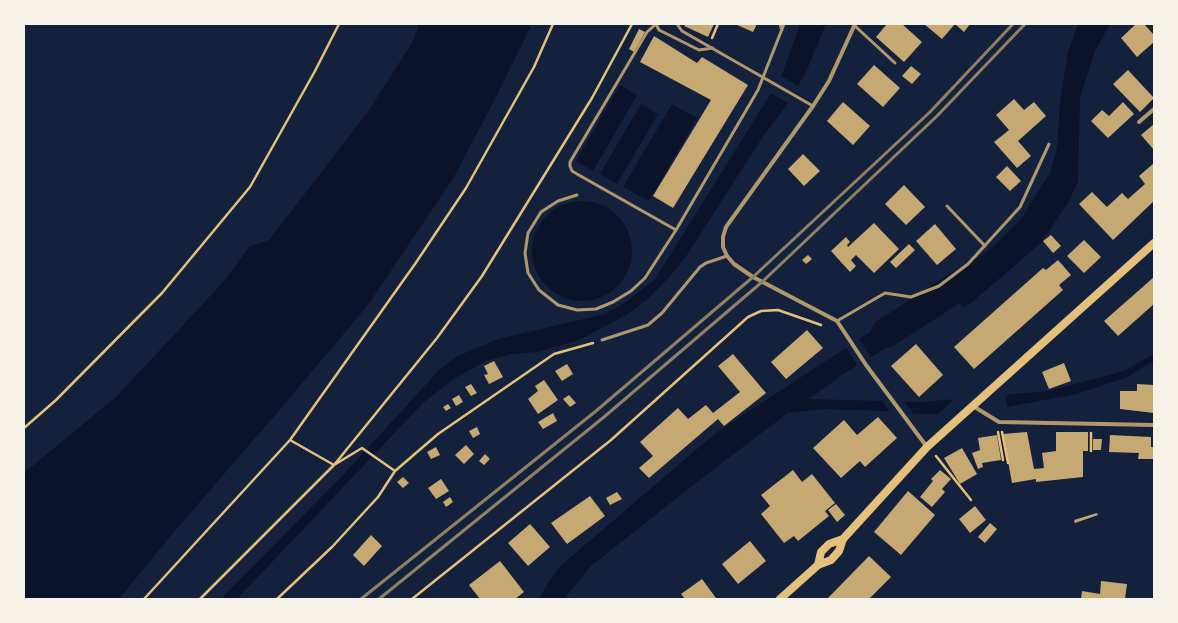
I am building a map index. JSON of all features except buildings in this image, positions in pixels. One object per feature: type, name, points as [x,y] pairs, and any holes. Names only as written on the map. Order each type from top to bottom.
[{"type":"main road","points":[[780,599],[818,565],[832,559],[839,551],[843,539],[927,447],[1154,243]]},
{"type":"main road","points":[[818,565],[822,552],[826,547],[830,543],[843,539]]},
{"type":"street","points":[[855,25],[828,81],[813,106],[726,227],[723,237],[727,256],[734,264],[753,277],[837,321],[866,365],[927,447]]},
{"type":"street","points":[[1139,122],[1154,109]]},
{"type":"street","points":[[973,406],[992,419],[1005,422],[1154,425]]},
{"type":"lane","points":[[676,230],[572,171],[570,162],[647,32],[656,24],[659,30],[699,50],[713,48]]},
{"type":"lane","points":[[677,24],[682,31],[813,106]]},
{"type":"lane","points":[[780,24],[782,30]]},
{"type":"lane","points":[[577,195],[558,201],[542,212],[528,233],[525,253],[528,273],[538,290],[558,305],[577,310],[596,309],[613,302],[631,291],[645,278],[676,230],[758,90],[784,24]]},
{"type":"lane","points":[[855,25],[895,63]]},
{"type":"lane","points":[[837,321],[886,293],[911,297],[939,286],[968,264],[1020,207],[1049,144]]},
{"type":"lane","points":[[947,206],[985,246]]},
{"type":"lane","points":[[602,340],[648,325],[662,313],[700,267],[706,263],[727,256]]},
{"type":"path","points":[[24,428],[56,400],[162,293],[250,186],[315,71],[339,24]]},
{"type":"path","points":[[144,599],[290,440],[466,188],[534,67],[553,24]]},
{"type":"path","points":[[200,599],[334,465],[437,338],[482,276],[592,98],[632,24]]},
{"type":"path","points":[[708,46],[718,24]]},
{"type":"path","points":[[412,599],[611,440],[748,317],[761,311],[778,310],[824,327],[837,321]]},
{"type":"path","points":[[277,599],[332,547],[378,497],[396,471],[438,434],[554,354],[602,340]]},
{"type":"path","points":[[1091,430],[1091,451]]},
{"type":"path","points":[[998,432],[1003,460]]},
{"type":"path","points":[[1002,432],[1008,464]]},
{"type":"path","points":[[290,440],[334,465]]},
{"type":"path","points":[[334,465],[362,448],[396,471]]},
{"type":"path","points":[[936,456],[971,500]]},
{"type":"water","points":[[419,24],[532,24],[454,177],[368,305],[173,533],[119,599],[24,599],[24,473],[117,396],[226,279],[249,247],[269,240],[367,113],[412,43]]},
{"type":"water","points":[[800,24],[826,24],[806,72],[786,106],[762,138],[687,255],[672,274],[650,297],[628,314],[579,340],[537,352],[512,354],[486,361],[452,380],[423,403],[237,599],[221,599],[343,475],[440,369],[458,356],[498,339],[605,314],[626,302],[655,279],[783,72]]},
{"type":"water","points":[[1078,24],[1110,24],[1095,51],[1080,98],[1078,182],[1069,201],[1042,242],[977,299],[963,308],[959,302],[949,307],[938,290],[997,243],[1021,219],[1051,171],[1057,148],[1060,103],[1067,55]]},
{"type":"water","points":[[620,85],[637,95],[593,171],[576,161]]},
{"type":"water","points":[[641,104],[658,114],[617,184],[600,174]]},
{"type":"water","points":[[672,104],[697,118],[649,201],[623,187]]},
{"type":"water","points":[[582,201],[592,202],[610,209],[624,223],[631,241],[631,261],[624,279],[610,293],[592,300],[582,301],[572,300],[554,293],[540,279],[533,261],[532,251],[533,241],[540,223],[554,209],[572,202]]},
{"type":"water","points":[[916,302],[928,322],[842,375],[809,399],[921,402],[1048,391],[1124,371],[1154,354],[1154,361],[1127,377],[1077,394],[996,409],[956,414],[922,414],[825,409],[788,413],[702,478],[591,566],[564,599],[538,599],[559,567],[717,432]]},
{"type":"pier","points":[[779,75],[800,87],[790,104],[769,92]]},
{"type":"pier","points":[[859,339],[872,359],[858,367],[846,347]]},
{"type":"pier","points":[[1010,392],[1005,400],[1008,408],[957,416],[936,416],[958,396]]},
{"type":"pier","points":[[881,399],[903,400],[914,415],[890,413]]},
{"type":"waterway","points":[[886,333],[977,274]]},
{"type":"railway","points":[[361,599],[596,411],[753,277],[930,112],[1013,24]]},
{"type":"railway","points":[[379,599],[604,417],[762,282],[937,116],[1025,24]]}]
